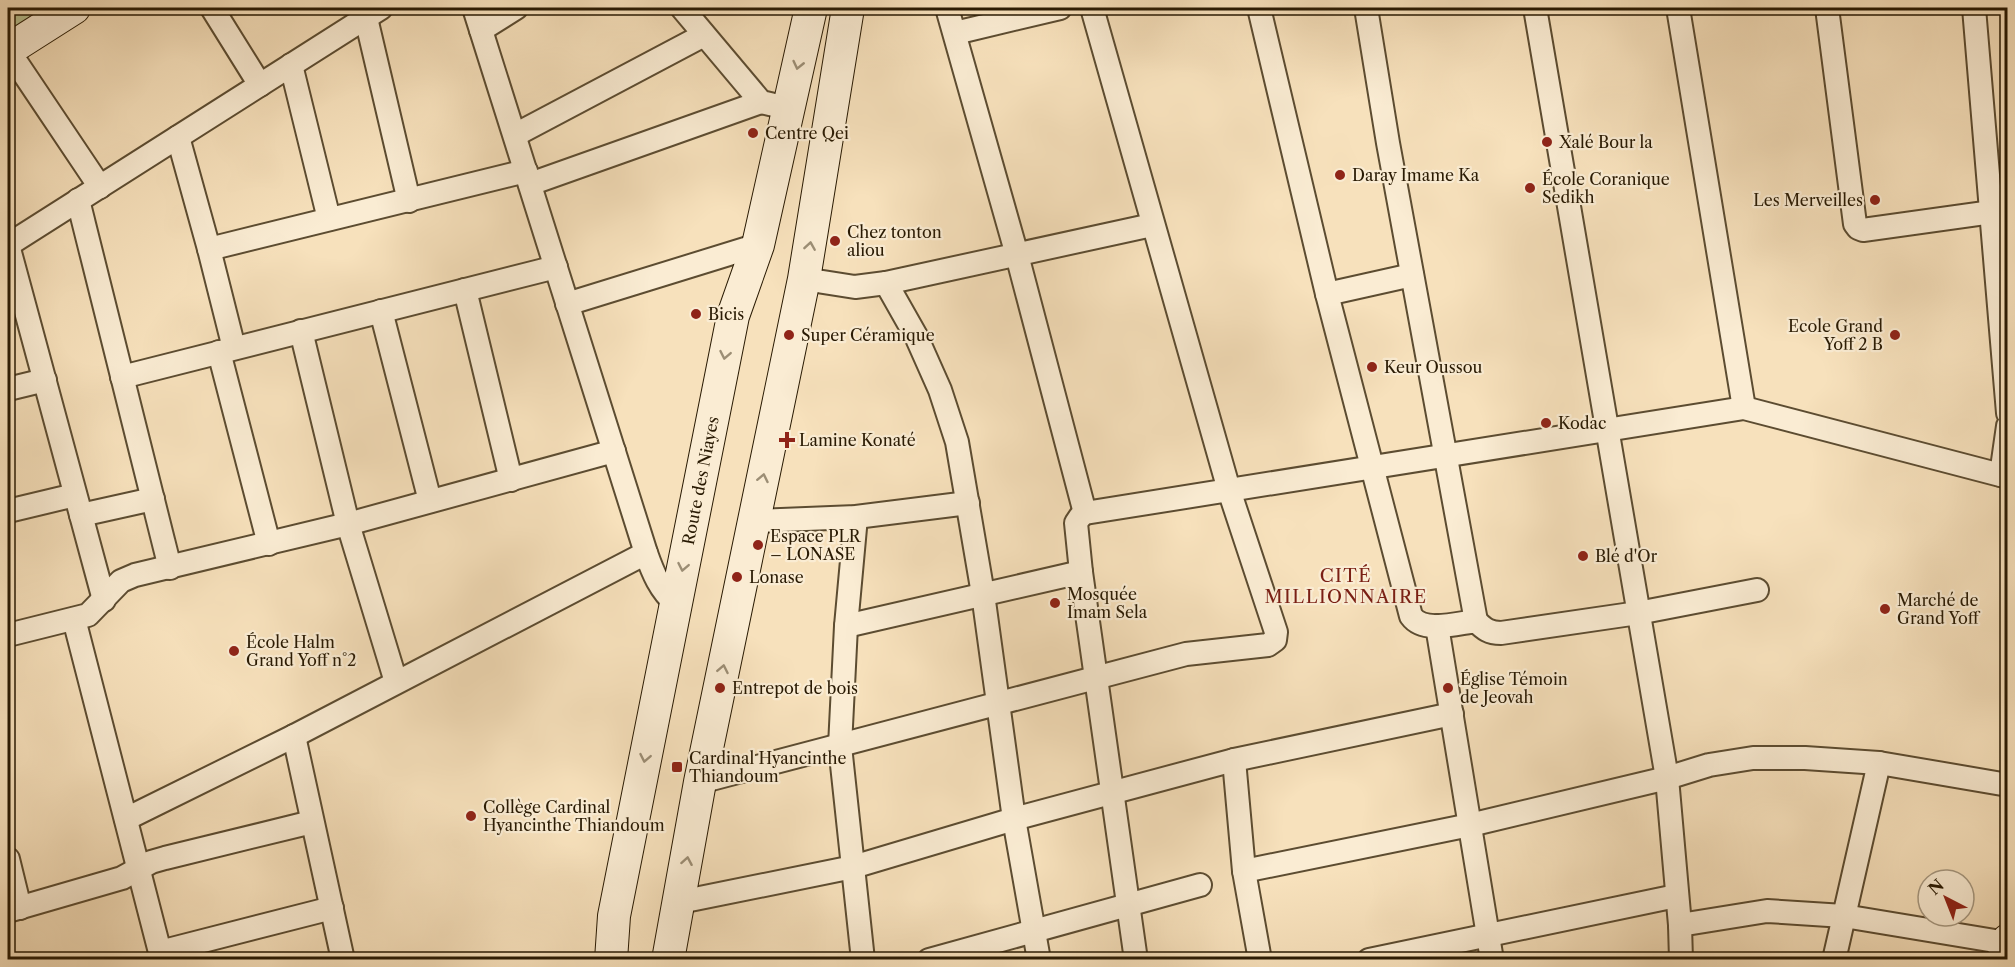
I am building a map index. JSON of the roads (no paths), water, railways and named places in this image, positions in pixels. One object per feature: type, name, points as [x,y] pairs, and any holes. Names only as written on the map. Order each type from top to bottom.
[{"type":"main road","points":[[8,50],[74,8]]},
{"type":"main road","name":"Route des Niayes","points":[[611,960],[614,916],[733,316],[758,245],[775,105],[811,8]]},
{"type":"main road","points":[[668,960],[700,782],[804,279],[848,8]]},
{"type":"main road","points":[[2003,960],[2007,941]]},
{"type":"street","points":[[212,8],[260,85]]},
{"type":"street","points":[[474,8],[646,554],[656,579],[667,597],[676,604]]},
{"type":"street","points":[[481,30],[516,8]]},
{"type":"street","points":[[209,249],[329,219],[528,177],[775,105],[704,35],[682,8]]},
{"type":"street","points":[[947,8],[1017,255],[1085,513]]},
{"type":"street","points":[[955,33],[1060,8]]},
{"type":"street","points":[[700,782],[1186,654],[1268,645],[1275,640],[1276,632],[1229,490],[1092,8]]},
{"type":"street","points":[[1259,8],[1327,294],[1411,616],[1422,625],[1437,626],[1476,621]]},
{"type":"street","points":[[1366,8],[1412,275],[1476,621],[1492,633],[1501,633],[1638,613],[1757,590]]},
{"type":"street","points":[[1535,8],[1666,778],[1680,925],[1681,960]]},
{"type":"street","points":[[1678,8],[1744,408]]},
{"type":"street","points":[[1827,8],[1855,224],[1858,228],[1863,230],[1992,212]]},
{"type":"street","points":[[1974,8],[2007,413]]},
{"type":"street","points":[[104,600],[8,245],[374,13],[409,201]]},
{"type":"street","points":[[515,135],[704,35]]},
{"type":"street","points":[[8,50],[100,187]]},
{"type":"street","points":[[291,64],[329,219]]},
{"type":"street","points":[[177,137],[209,249],[227,350],[269,544]]},
{"type":"street","points":[[78,200],[170,568]]},
{"type":"street","points":[[804,279],[855,287],[886,283],[1152,225]]},
{"type":"street","points":[[567,304],[758,245]]},
{"type":"street","points":[[122,376],[556,267]]},
{"type":"street","points":[[1327,294],[1412,275]]},
{"type":"street","points":[[886,283],[916,336],[940,390],[957,442],[983,594],[1014,819],[1039,960]]},
{"type":"street","points":[[465,290],[511,480]]},
{"type":"street","points":[[381,311],[430,501]]},
{"type":"street","points":[[301,331],[348,524],[396,682]]},
{"type":"street","points":[[8,389],[45,380]]},
{"type":"street","points":[[1136,960],[1081,572],[1076,523],[1085,513],[1744,408],[2004,476],[2007,426]]},
{"type":"street","points":[[8,635],[88,615],[121,581],[135,575],[348,524],[614,452]]},
{"type":"street","points":[[8,511],[153,499]]},
{"type":"street","points":[[754,521],[856,517],[968,502]]},
{"type":"street","points":[[856,517],[846,626],[840,746],[863,960]]},
{"type":"street","points":[[126,819],[294,736],[646,554]]},
{"type":"street","points":[[846,626],[1081,572]]},
{"type":"street","points":[[74,619],[161,956],[332,908]]},
{"type":"street","points":[[1437,626],[1492,960]]},
{"type":"street","points":[[680,902],[853,867],[1014,819],[1234,760],[1452,714]]},
{"type":"street","points":[[294,736],[343,960]]},
{"type":"street","points":[[1244,871],[1470,825],[1666,778],[1709,765],[1753,758],[1805,758],[1880,763],[2007,785]]},
{"type":"street","points":[[1234,760],[1244,871],[1260,960]]},
{"type":"street","points":[[1834,960],[1880,763]]},
{"type":"street","points":[[8,859],[14,910],[122,878],[151,862],[312,822]]},
{"type":"street","points":[[929,960],[1200,885]]},
{"type":"street","points":[[1379,959],[1488,934],[1676,896]]},
{"type":"street","points":[[1680,925],[1767,910],[1844,916],[2007,941]]},
{"type":"place","name":"Centre Qei","points":[[753,133]]},
{"type":"place","name":"Xalé Bour la","points":[[1547,142]]},
{"type":"place","name":"Daray Imame Ka","points":[[1340,175]]},
{"type":"place","name":"École Coranique Sedikh","points":[[1530,188]]},
{"type":"place","name":"Les Merveilles","points":[[1875,200]]},
{"type":"place","name":"Chez tonton aliou","points":[[835,241]]},
{"type":"place","name":"Bicis","points":[[696,314]]},
{"type":"place","name":"Super Céramique","points":[[789,335]]},
{"type":"place","name":"Ecole Grand Yoff 2 B","points":[[1895,335]]},
{"type":"place","name":"Keur Oussou","points":[[1372,367]]},
{"type":"place","name":"Kodac","points":[[1546,423]]},
{"type":"place","name":"Lamine Konaté","points":[[787,440]]},
{"type":"place","name":"Espace PLR – LONASE","points":[[758,545]]},
{"type":"place","name":"Blé d'Or","points":[[1583,556]]},
{"type":"place","name":"Lonase","points":[[737,577]]},
{"type":"place","name":"Mosquée Imam Sela","points":[[1055,603]]},
{"type":"place","name":"Marché de Grand Yoff","points":[[1885,609]]},
{"type":"place","name":"École Halm Grand Yoff n°2","points":[[234,651]]},
{"type":"place","name":"Entrepot de bois","points":[[720,688]]},
{"type":"place","name":"Église Témoin de Jeovah","points":[[1448,688]]},
{"type":"place","name":"Cardinal Hyancinthe Thiandoum","points":[[677,767]]},
{"type":"place","name":"Collège Cardinal Hyancinthe Thiandoum","points":[[471,816]]},
{"type":"district","name":"CITÉ MILLIONNAIRE","points":[[1346,586]]}]
